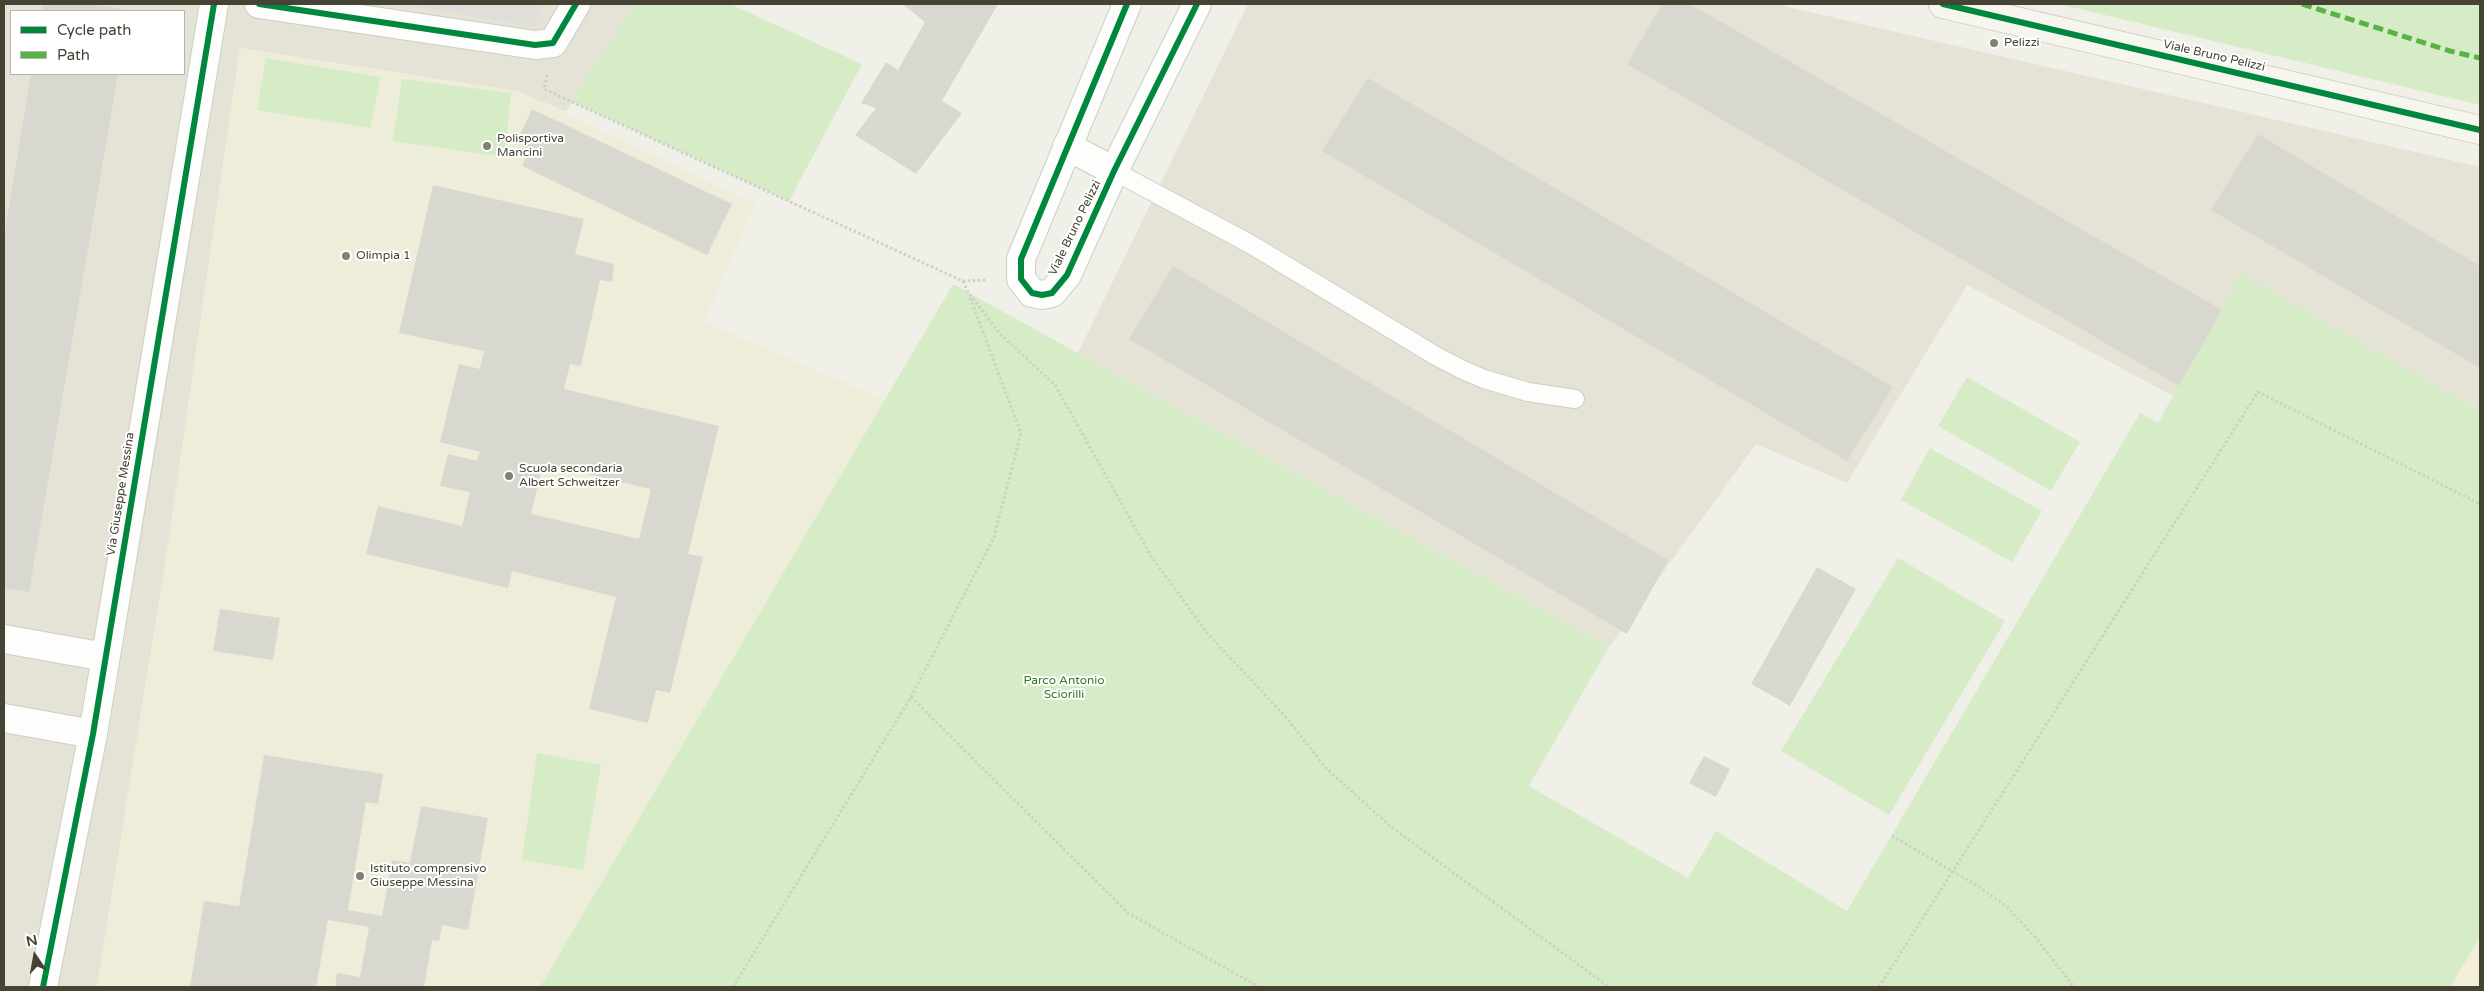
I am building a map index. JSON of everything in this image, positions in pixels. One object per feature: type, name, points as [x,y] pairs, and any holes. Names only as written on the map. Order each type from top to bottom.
[{"type":"street","name":"Via Giuseppe Messina","points":[[43,987],[93,734],[214,4]]},
{"type":"street","points":[[259,4],[535,44],[552,43],[576,4]]},
{"type":"street","points":[[1021,279],[1021,259],[1066,146],[1127,4]]},
{"type":"street","name":"Viale Bruno Pelizzi","points":[[1021,279],[1032,294],[1042,295],[1052,293],[1067,275],[1114,171],[1197,4]]},
{"type":"street","name":"Viale Bruno Pelizzi","points":[[1943,4],[2480,130]]},
{"type":"street","name":"Viale Bruno Pelizzi","points":[[1066,146],[1114,171]]},
{"type":"street","points":[[4,639],[105,657]]},
{"type":"street","points":[[4,718],[93,734]]},
{"type":"lane","points":[[1114,171],[1252,245],[1462,370],[1505,386],[1575,399]]},
{"type":"path","points":[[552,43],[544,88],[963,281],[1021,279]]},
{"type":"path","points":[[733,987],[911,697],[994,537],[1021,434],[963,281]]},
{"type":"path","points":[[968,292],[1000,334],[1055,385],[1151,556],[1207,633],[1284,715],[1326,768],[1390,826],[1609,987]]},
{"type":"path","points":[[1879,987],[2258,392],[2480,504]]},
{"type":"path","points":[[911,697],[1128,913],[1259,987]]},
{"type":"path","points":[[1892,836],[1954,870],[2006,906],[2036,938],[2074,987]]},
{"type":"shaded area","points":[[4,4],[636,4],[566,112],[546,103],[240,48],[167,552],[97,987],[4,987]]},
{"type":"shaded area","points":[[398,4],[544,4],[534,26]]},
{"type":"shaded area","points":[[1248,4],[1775,4],[2480,167],[2480,411],[2242,275],[2173,396],[1967,285],[1847,483],[1756,444],[1609,647],[1078,353]]},
{"type":"shaded area","name":"Scuola secondaria Albert Schweitzer","points":[[240,48],[518,91],[755,204],[704,322],[885,400],[540,987],[97,987],[167,552]]},
{"type":"shaded area","points":[[2480,937],[2480,987],[2450,987]]},
{"type":"green space","points":[[636,4],[730,4],[862,64],[789,201],[571,101]]},
{"type":"green space","points":[[2059,4],[2480,4],[2480,105]]},
{"type":"green space","points":[[266,58],[381,77],[370,128],[257,110]]},
{"type":"green space","points":[[402,79],[511,93],[504,157],[393,141]]},
{"type":"green space","name":"Parco Antonio Sciorilli","points":[[2241,274],[2480,411],[2480,937],[2450,987],[540,987],[953,284],[1609,647],[1529,786],[1688,878],[1716,831],[1847,911],[2140,413],[2158,423]]},
{"type":"green space","points":[[1967,377],[2080,442],[2051,491],[1938,426]]},
{"type":"green space","points":[[1930,448],[2042,511],[2012,562],[1901,500]]},
{"type":"green space","points":[[1898,558],[2005,621],[1889,815],[1781,751]]},
{"type":"green space","points":[[537,753],[601,765],[583,870],[522,860]]},
{"type":"building","points":[[43,4],[91,4],[129,10],[42,10]]},
{"type":"building","points":[[902,4],[998,4],[942,101],[962,113],[916,174],[855,135],[876,108],[861,103],[886,62],[898,70],[925,22]]},
{"type":"building","points":[[1662,4],[1690,4],[2222,310],[2179,386],[1627,64]]},
{"type":"building","points":[[31,75],[118,75],[29,592],[4,588],[4,237]]},
{"type":"building","points":[[1368,78],[1893,387],[1847,461],[1322,151]]},
{"type":"building","points":[[532,109],[732,204],[707,255],[522,166],[530,150],[522,146],[526,137],[520,135]]},
{"type":"building","points":[[2258,134],[2480,266],[2480,368],[2211,210]]},
{"type":"building","points":[[433,185],[584,219],[575,254],[614,264],[612,282],[600,280],[581,366],[570,364],[564,389],[719,426],[688,554],[703,557],[670,693],[656,690],[648,723],[589,709],[616,597],[512,571],[508,588],[366,554],[378,506],[462,526],[470,492],[440,486],[448,454],[477,461],[480,452],[440,442],[459,364],[480,369],[484,351],[399,333]],"holes":[[[543,464],[651,489],[639,539],[531,514]]]},
{"type":"building","points":[[1173,266],[1668,560],[1627,634],[1129,339]]},
{"type":"building","points":[[1817,567],[1856,589],[1790,706],[1751,684]]},
{"type":"building","points":[[220,609],[280,618],[273,660],[213,651]]},
{"type":"building","points":[[264,755],[383,774],[378,804],[366,802],[348,910],[382,916],[392,860],[410,863],[421,806],[488,818],[468,930],[442,925],[439,941],[432,940],[424,987],[335,987],[337,973],[360,977],[369,927],[328,920],[316,987],[190,987],[204,901],[239,906]]},
{"type":"building","points":[[1704,756],[1730,769],[1716,797],[1689,783]]},
{"type":"marked path","points":[[2302,4],[2450,51],[2480,58]]},
{"type":"cycle path","points":[[43,987],[93,734],[214,4]]},
{"type":"cycle path","points":[[259,4],[535,45],[553,43],[576,4]]},
{"type":"cycle path","points":[[1127,4],[1021,259],[1021,279],[1032,293],[1042,295],[1052,293],[1067,275],[1114,171],[1197,4]]},
{"type":"cycle path","points":[[1943,4],[2480,130]]},
{"type":"place","name":"Pelizzi","points":[[1994,43]]},
{"type":"place","name":"Polisportiva Mancini","points":[[487,146]]},
{"type":"place","name":"Olimpia 1","points":[[346,256]]},
{"type":"place","name":"Scuola secondaria Albert Schweitzer","points":[[509,476]]},
{"type":"place","name":"Istituto comprensivo Giuseppe Messina","points":[[360,876]]}]
